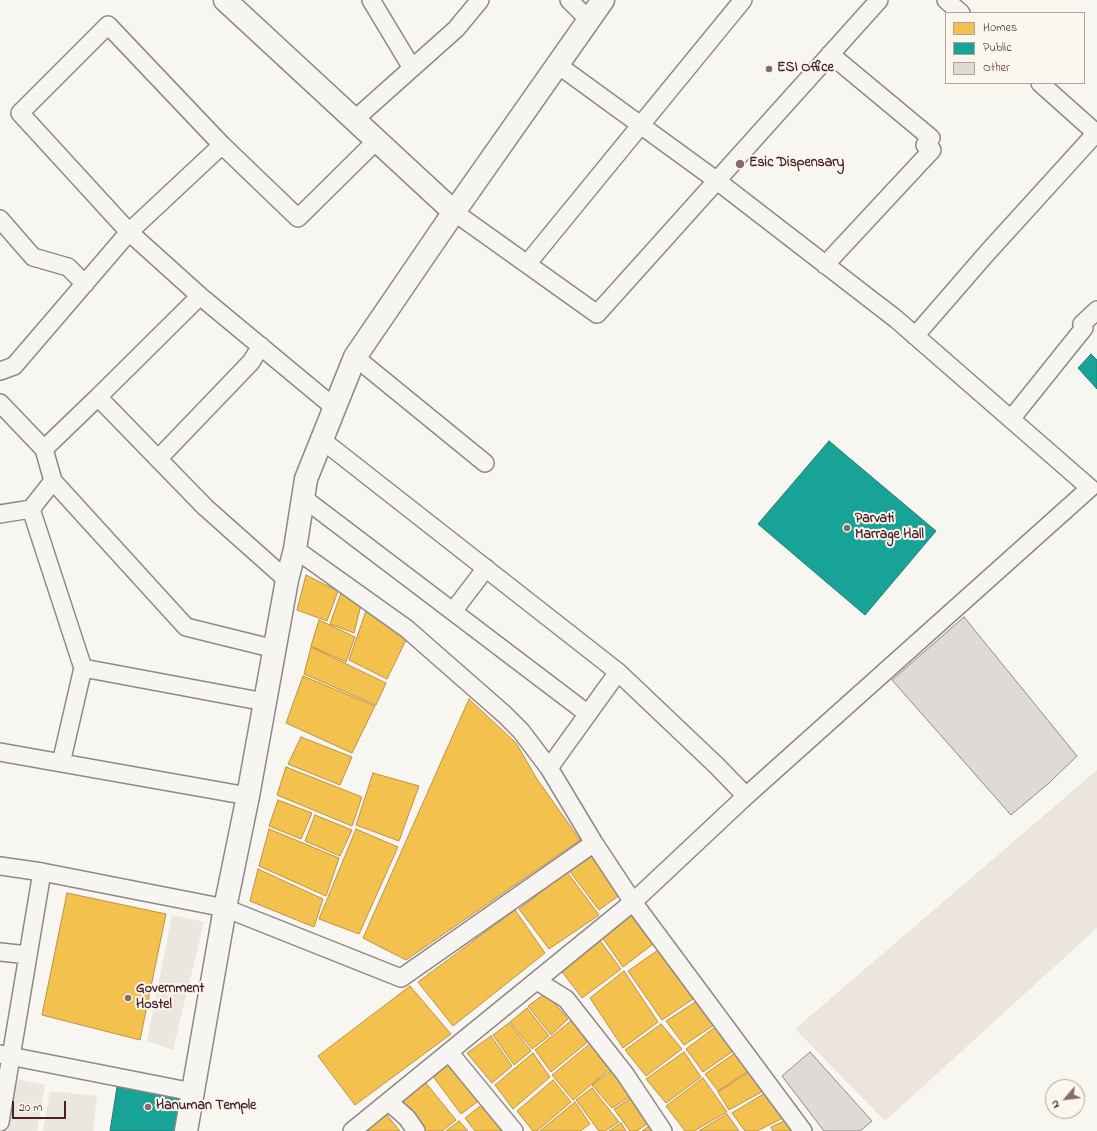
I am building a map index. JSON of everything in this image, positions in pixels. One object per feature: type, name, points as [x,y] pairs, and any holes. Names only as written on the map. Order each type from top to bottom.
[{"type":"main road","points":[[225,0],[454,212]]},
{"type":"main road","points":[[186,1131],[225,908],[248,796],[287,580],[295,549],[306,479],[355,357],[454,212],[603,0]]},
{"type":"street","points":[[371,0],[412,68]]},
{"type":"street","points":[[354,120],[456,29],[480,0]]},
{"type":"street","points":[[569,0],[589,20]]},
{"type":"street","points":[[527,264],[743,0]]},
{"type":"street","points":[[454,212],[597,314],[879,0]]},
{"type":"street","points":[[946,0],[960,12]]},
{"type":"street","points":[[335,408],[200,296],[129,232],[20,113],[108,25],[222,145],[298,218],[376,141]]},
{"type":"street","points":[[825,265],[932,150],[925,145],[931,138],[830,54]]},
{"type":"street","points":[[352,1131],[633,902],[746,796],[1094,491],[915,336],[716,180],[558,65]]},
{"type":"street","points":[[915,336],[987,253],[1097,133],[1041,84]]},
{"type":"street","points":[[0,371],[14,366],[129,232],[222,145]]},
{"type":"street","points":[[0,219],[33,257],[68,268],[85,284]]},
{"type":"street","points":[[44,449],[200,296]]},
{"type":"street","points":[[1011,419],[1084,328],[1082,324],[1097,310]]},
{"type":"street","points":[[158,459],[251,362],[261,346]]},
{"type":"street","points":[[355,357],[485,463]]},
{"type":"street","points":[[98,397],[205,507],[287,580]]},
{"type":"street","points":[[0,402],[8,421],[44,449],[53,481],[186,627],[275,649]]},
{"type":"street","points":[[322,440],[618,672],[717,766],[746,796]]},
{"type":"street","points":[[0,514],[31,509],[53,481]]},
{"type":"street","points":[[302,497],[454,610],[588,714]]},
{"type":"street","points":[[31,509],[83,668],[61,763]]},
{"type":"street","points":[[295,549],[407,629],[504,714],[521,731],[549,768],[594,843],[633,902],[803,1131]]},
{"type":"street","points":[[454,610],[486,568]]},
{"type":"street","points":[[83,668],[265,702]]},
{"type":"street","points":[[549,768],[618,672]]},
{"type":"street","points":[[0,752],[248,796]]},
{"type":"street","points":[[0,866],[42,872],[225,908],[401,978],[594,843]]},
{"type":"street","points":[[0,1122],[6,1055],[28,954],[42,872]]},
{"type":"street","points":[[0,952],[28,954]]},
{"type":"street","points":[[537,981],[566,999],[625,1074],[663,1131]]},
{"type":"street","points":[[449,1052],[514,1131]]},
{"type":"street","points":[[6,1055],[193,1092]]},
{"type":"street","points":[[389,1102],[407,1118],[416,1131]]},
{"type":"shaded area","points":[[1097,770],[1097,928],[885,1121],[795,1029]]},
{"type":"shaded area","points":[[172,915],[204,922],[173,1050],[147,1041]]},
{"type":"shaded area","points":[[16,1079],[45,1085],[37,1131],[7,1131]]},
{"type":"shaded area","points":[[50,1091],[97,1096],[93,1131],[43,1131]]},
{"type":"building: Homes","points":[[306,575],[338,591],[327,621],[297,610]]},
{"type":"building: Homes","points":[[341,593],[362,601],[354,633],[330,624]]},
{"type":"building: Homes","points":[[367,608],[406,640],[387,679],[349,660]]},
{"type":"building: Homes","points":[[319,620],[355,637],[346,662],[311,646]]},
{"type":"building: Homes","points":[[311,647],[386,683],[376,705],[304,674]]},
{"type":"building: Homes","points":[[303,676],[375,706],[352,753],[286,723]]},
{"type":"building: Homes","points":[[469,699],[516,743],[537,779],[580,840],[406,960],[363,938]]},
{"type":"building: Homes","points":[[301,737],[352,757],[340,785],[288,764]]},
{"type":"building: Homes","points":[[286,767],[362,797],[352,826],[277,795]]},
{"type":"building: Homes","points":[[373,773],[419,786],[399,841],[356,825]]},
{"type":"building: Homes","points":[[278,800],[312,813],[301,839],[269,826]]},
{"type":"building: Homes","points":[[315,815],[352,830],[340,856],[305,841]]},
{"type":"building: Homes","points":[[269,829],[339,858],[326,896],[259,866]]},
{"type":"building: Homes","points":[[356,829],[398,847],[359,934],[319,919]]},
{"type":"building: Homes","points":[[592,854],[621,894],[599,910],[568,869]]},
{"type":"building: Homes","points":[[258,869],[323,899],[314,927],[250,901]]},
{"type":"building: Homes","points":[[567,872],[599,915],[549,949],[519,909]]},
{"type":"building: Homes","points":[[67,893],[166,914],[140,1040],[42,1015]]},
{"type":"building: Homes","points":[[515,910],[545,953],[453,1026],[418,982]]},
{"type":"building: Homes","points":[[634,910],[657,941],[623,967],[602,937]]},
{"type":"building: Homes","points":[[598,938],[621,969],[582,998],[560,969]]},
{"type":"building: Homes","points":[[661,948],[696,997],[662,1020],[628,971]]},
{"type":"building: Homes","points":[[624,971],[658,1022],[623,1048],[590,998]]},
{"type":"building: Homes","points":[[410,986],[451,1034],[355,1105],[318,1056]]},
{"type":"building: Homes","points":[[546,993],[568,1019],[551,1035],[528,1006]]},
{"type":"building: Homes","points":[[700,999],[717,1023],[684,1045],[666,1021]]},
{"type":"building: Homes","points":[[527,1008],[549,1036],[532,1049],[510,1022]]},
{"type":"building: Homes","points":[[572,1020],[590,1040],[551,1072],[535,1050]]},
{"type":"building: Homes","points":[[509,1023],[531,1051],[514,1065],[493,1035]]},
{"type":"building: Homes","points":[[661,1024],[682,1049],[646,1076],[625,1050]]},
{"type":"building: Homes","points":[[718,1025],[736,1049],[703,1072],[686,1049]]},
{"type":"building: Homes","points":[[491,1036],[512,1066],[492,1083],[467,1053]]},
{"type":"building: Homes","points":[[592,1042],[612,1067],[573,1100],[552,1075]]},
{"type":"building: Homes","points":[[738,1051],[751,1069],[718,1091],[705,1074]]},
{"type":"building: Homes","points":[[684,1052],[701,1077],[666,1103],[646,1079]]},
{"type":"building: Homes","points":[[533,1053],[550,1077],[513,1109],[495,1085]]},
{"type":"building: Homes","points":[[452,1061],[481,1099],[461,1114],[432,1075]]},
{"type":"building: Homes","points":[[614,1068],[633,1095],[612,1108],[592,1085]]},
{"type":"building: Homes","points":[[752,1070],[765,1090],[729,1110],[718,1092]]},
{"type":"building: Homes","points":[[703,1078],[727,1112],[694,1131],[685,1131],[666,1106]]},
{"type":"building: Homes","points":[[553,1080],[571,1102],[537,1131],[533,1131],[517,1111]]},
{"type":"building: Homes","points":[[425,1082],[456,1120],[442,1131],[425,1131],[401,1100]]},
{"type":"building: Homes","points":[[592,1088],[619,1122],[605,1131],[599,1131],[576,1100]]},
{"type":"building: Homes","points":[[767,1092],[785,1117],[757,1131],[745,1131],[732,1113]]},
{"type":"building: Homes","points":[[635,1096],[651,1121],[637,1131],[630,1131],[614,1109]]},
{"type":"building: Homes","points":[[575,1102],[590,1124],[580,1131],[540,1131]]},
{"type":"building: Homes","points":[[484,1103],[507,1131],[475,1131],[465,1118]]},
{"type":"building: Homes","points":[[386,1114],[400,1131],[367,1131]]},
{"type":"building: Homes","points":[[727,1114],[739,1131],[699,1131]]},
{"type":"building: Homes","points":[[789,1119],[797,1131],[773,1131],[771,1127]]},
{"type":"building: Homes","points":[[459,1121],[468,1131],[446,1131]]},
{"type":"building: Homes","points":[[621,1123],[626,1131],[609,1131]]},
{"type":"building: Homes","points":[[653,1123],[659,1131],[642,1131]]},
{"type":"building: Public","points":[[1091,354],[1097,360],[1097,389],[1078,368]]},
{"type":"building: Public","name":"Parvati Marrage Hall","points":[[829,441],[936,531],[865,615],[758,524]]},
{"type":"building: Public","name":"Hanuman Temple","points":[[117,1087],[183,1098],[176,1131],[110,1131]]},
{"type":"building: Other","points":[[964,617],[1077,756],[1049,783],[1011,815],[892,680]]},
{"type":"building: Other","points":[[810,1052],[872,1121],[860,1131],[824,1131],[782,1076]]},
{"type":"place","name":"ESI Office","points":[[769,69]]},
{"type":"place","name":"Esic Dispensary","points":[[740,164]]},
{"type":"place","name":"Parvati Marrage Hall","points":[[847,528]]},
{"type":"place","name":"Government Hostel","points":[[128,998]]},
{"type":"place","name":"Hanuman Temple","points":[[148,1107]]}]
